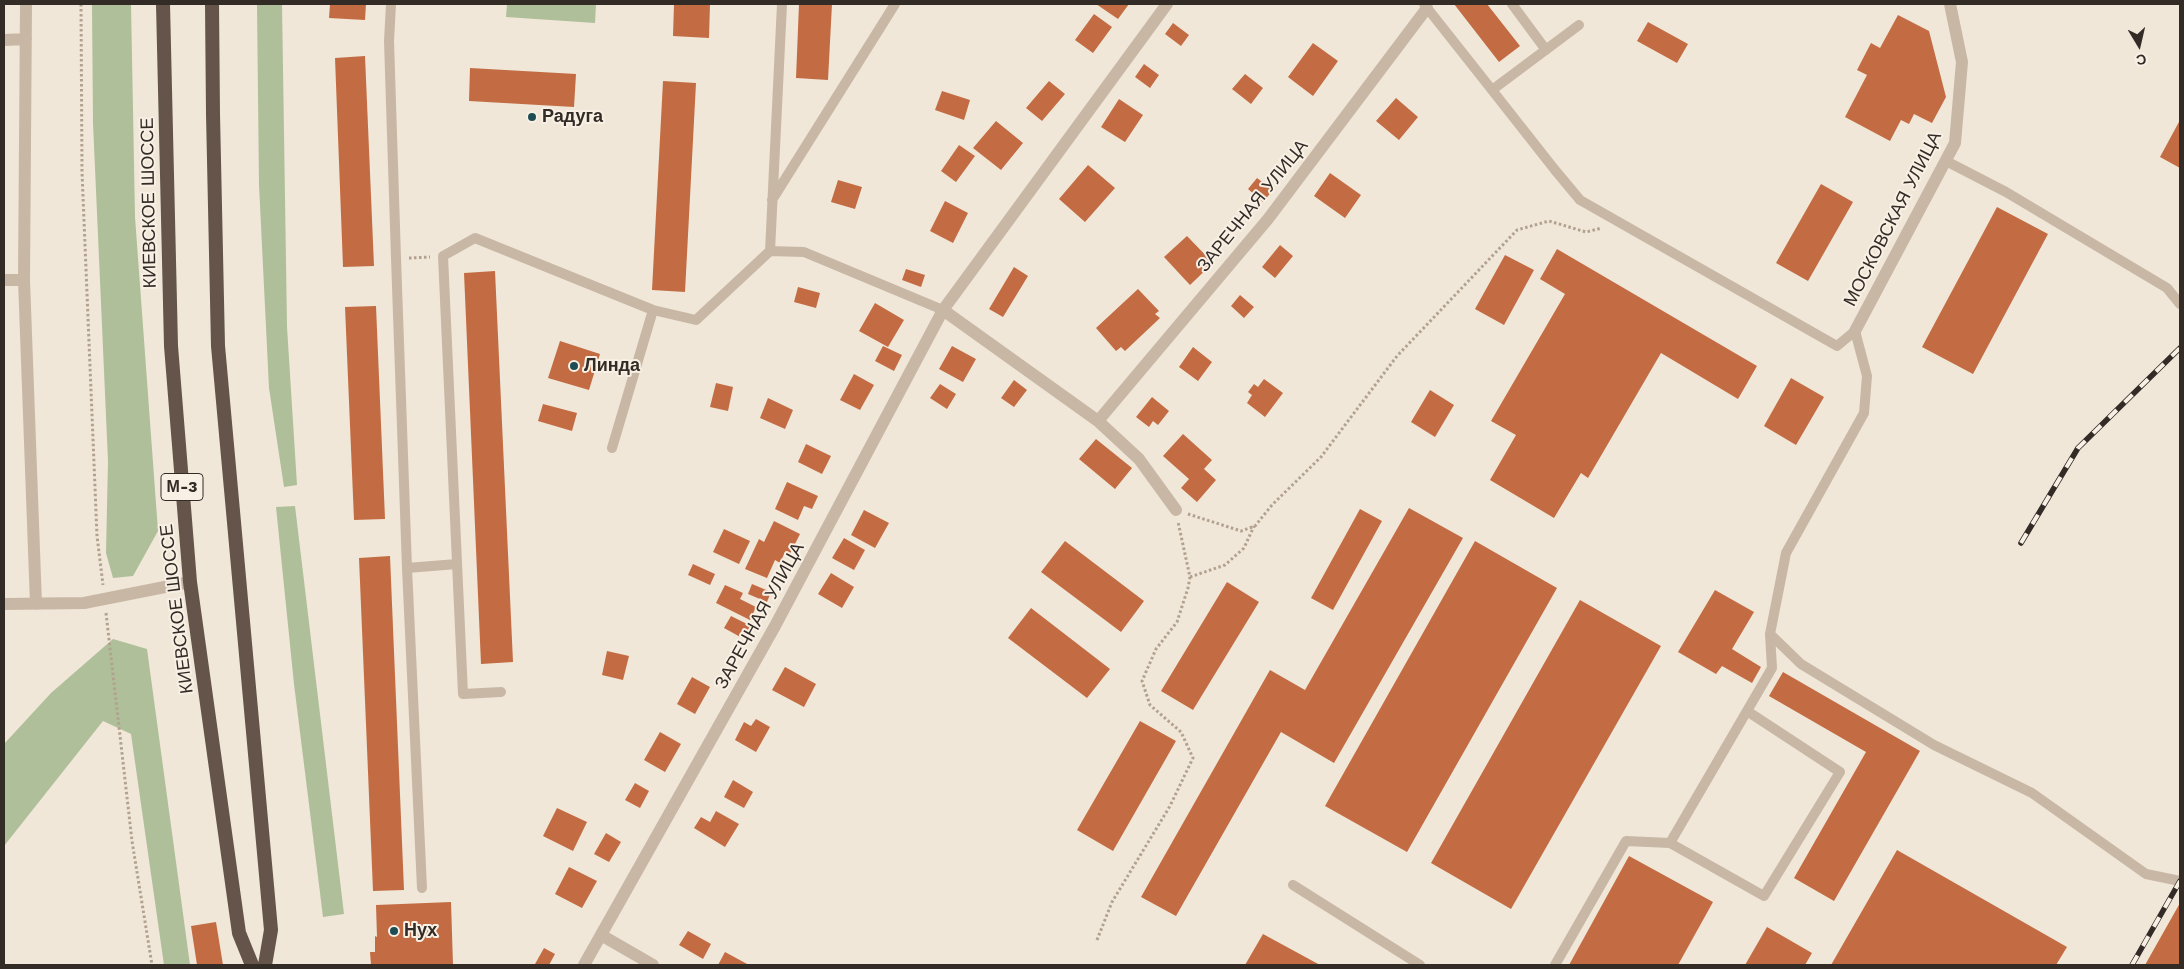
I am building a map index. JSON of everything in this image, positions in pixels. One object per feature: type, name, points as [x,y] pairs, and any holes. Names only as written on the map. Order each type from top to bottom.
[{"type":"highway","name":"КИЕВСКОЕ ШОССЕ","points":[[163,4],[171,346],[190,582],[239,933],[252,965]]},
{"type":"highway","points":[[212,4],[218,346],[271,930],[265,965]]},
{"type":"street","points":[[26,4],[24,280],[36,604]]},
{"type":"street","name":"ЗАРЕЧНАЯ УЛИЦА","points":[[584,965],[775,626],[943,310],[1166,4]]},
{"type":"street","name":"МОСКОВСКАЯ УЛИЦА","points":[[1855,331],[1955,143],[1962,62],[1950,4]]},
{"type":"street","name":"ЗАРЕЧНАЯ УЛИЦА","points":[[1098,421],[1268,219],[1426,6]]},
{"type":"street","points":[[4,40],[26,39]]},
{"type":"street","points":[[4,280],[24,280]]},
{"type":"street","points":[[943,310],[1098,421],[1139,459],[1176,510]]},
{"type":"street","points":[[4,604],[84,603],[190,582]]},
{"type":"street","points":[[601,934],[653,965]]},
{"type":"lane","points":[[391,4],[389,41],[396,258],[407,568],[422,888]]},
{"type":"lane","points":[[770,252],[782,4]]},
{"type":"lane","points":[[772,201],[895,4]]},
{"type":"lane","points":[[1426,6],[1580,200],[1837,346],[1855,331],[1867,376],[1864,413],[1786,553],[1770,634],[1772,668],[1670,843]]},
{"type":"lane","points":[[1518,6],[1546,50]]},
{"type":"lane","points":[[1492,90],[1579,25]]},
{"type":"lane","points":[[1946,161],[2006,192],[2167,288],[2180,304]]},
{"type":"lane","points":[[501,692],[463,694],[443,256],[475,238],[653,310],[696,320],[770,252],[804,252],[943,310]]},
{"type":"lane","points":[[612,448],[653,310]]},
{"type":"lane","points":[[407,568],[457,564]]},
{"type":"lane","points":[[1770,634],[1801,664],[1934,745],[2032,793],[2146,874],[2180,881]]},
{"type":"lane","points":[[1554,965],[1626,841],[1670,843],[1764,896],[1840,772],[1747,711]]},
{"type":"lane","points":[[1293,885],[1420,965]]},
{"type":"path","points":[[81,4],[82,181],[97,536],[132,842],[152,965]]},
{"type":"path","points":[[1190,577],[1225,565],[1244,548],[1255,526],[1272,504],[1321,457],[1397,356],[1517,230],[1549,221],[1586,232],[1621,224]]},
{"type":"path","points":[[396,258],[443,256]]},
{"type":"path","points":[[1097,940],[1112,902],[1170,806],[1193,758],[1181,732],[1150,705],[1142,681],[1156,649],[1176,622],[1188,588],[1190,577],[1176,510],[1241,531],[1255,526]]},
{"type":"green space","points":[[92,4],[131,4],[135,217],[158,531],[133,576],[113,578],[106,553],[108,461],[93,123]]},
{"type":"green space","points":[[257,4],[282,4],[287,327],[297,485],[284,487],[269,388],[259,185]]},
{"type":"green space","points":[[507,4],[596,4],[595,23],[506,17]]},
{"type":"green space","points":[[295,506],[344,914],[323,917],[294,684],[276,507]]},
{"type":"green space","points":[[113,639],[147,649],[190,965],[164,965],[131,734],[103,721],[4,846],[4,744],[51,693]]},
{"type":"building","points":[[330,4],[366,4],[365,20],[329,18]]},
{"type":"building","points":[[674,4],[710,4],[709,38],[673,36]]},
{"type":"building","points":[[799,4],[832,4],[828,80],[796,78]]},
{"type":"building","points":[[1096,4],[1129,4],[1118,19]]},
{"type":"building","points":[[1454,4],[1487,4],[1520,46],[1499,62]]},
{"type":"building","points":[[1094,14],[1112,27],[1093,53],[1075,40]]},
{"type":"building","points":[[1898,15],[1929,31],[1946,97],[1932,123],[1914,114],[1909,124],[1901,120],[1890,141],[1845,117],[1867,75],[1857,70],[1871,43],[1880,48]]},
{"type":"building","points":[[1648,22],[1688,44],[1677,63],[1637,41]]},
{"type":"building","points":[[1173,23],[1189,35],[1181,46],[1165,34]]},
{"type":"building","points":[[1313,43],[1338,61],[1313,96],[1288,77]]},
{"type":"building","points":[[365,56],[374,266],[343,267],[335,58]]},
{"type":"building","points":[[1144,64],[1159,75],[1150,88],[1135,77]]},
{"type":"building","points":[[470,68],[576,74],[574,107],[469,101]]},
{"type":"building","points":[[1245,74],[1263,88],[1251,104],[1232,89]]},
{"type":"building","points":[[663,81],[696,83],[685,292],[652,290]]},
{"type":"building","points":[[1049,81],[1065,94],[1042,121],[1026,108]]},
{"type":"building","points":[[942,91],[970,100],[964,120],[935,110]]},
{"type":"building","points":[[1396,98],[1418,117],[1399,140],[1376,121]]},
{"type":"building","points":[[1119,99],[1143,115],[1125,142],[1101,127]]},
{"type":"building","points":[[2180,120],[2180,168],[2160,157]]},
{"type":"building","points":[[996,121],[1023,143],[1001,170],[973,148]]},
{"type":"building","points":[[959,145],[975,156],[956,182],[941,171]]},
{"type":"building","points":[[1088,165],[1115,188],[1085,222],[1059,199]]},
{"type":"building","points":[[1330,173],[1361,195],[1345,218],[1314,196]]},
{"type":"building","points":[[1257,178],[1273,190],[1263,202],[1248,189]]},
{"type":"building","points":[[838,180],[862,187],[855,209],[831,202]]},
{"type":"building","points":[[1821,184],[1853,202],[1808,281],[1776,263]]},
{"type":"building","points":[[945,201],[968,213],[953,243],[930,231]]},
{"type":"building","points":[[1997,207],[2048,234],[1973,374],[1922,347]]},
{"type":"building","points":[[1187,236],[1213,263],[1190,285],[1164,257]]},
{"type":"building","points":[[1280,245],[1293,256],[1275,278],[1262,267]]},
{"type":"building","points":[[1557,249],[1757,366],[1738,399],[1661,353],[1588,478],[1581,473],[1554,518],[1490,480],[1516,435],[1491,421],[1565,294],[1540,279]]},
{"type":"building","points":[[1505,255],[1534,270],[1504,325],[1475,309]]},
{"type":"building","points":[[1014,267],[1028,276],[1003,317],[989,309]]},
{"type":"building","points":[[906,269],[925,275],[921,287],[902,280]]},
{"type":"building","points":[[495,271],[513,662],[481,664],[464,273]]},
{"type":"building","points":[[798,287],[820,293],[816,308],[794,302]]},
{"type":"building","points":[[1138,289],[1159,311],[1155,314],[1160,318],[1125,351],[1121,347],[1116,351],[1096,328]]},
{"type":"building","points":[[1240,295],[1254,307],[1244,318],[1231,306]]},
{"type":"building","points":[[875,303],[904,320],[888,347],[859,331]]},
{"type":"building","points":[[376,306],[385,519],[354,520],[345,307]]},
{"type":"building","name":"Линда","points":[[560,341],[600,354],[589,390],[548,378]]},
{"type":"building","points":[[883,346],[902,355],[894,371],[875,361]]},
{"type":"building","points":[[952,346],[976,359],[963,382],[939,369]]},
{"type":"building","points":[[1193,347],[1212,362],[1198,381],[1179,367]]},
{"type":"building","points":[[854,374],[874,385],[860,410],[840,400]]},
{"type":"building","points":[[1791,378],[1824,397],[1796,445],[1764,426]]},
{"type":"building","points":[[1264,379],[1283,393],[1265,417],[1247,403],[1252,395],[1248,392],[1254,384],[1258,387]]},
{"type":"building","points":[[1014,380],[1027,390],[1014,407],[1001,398]]},
{"type":"building","points":[[716,383],[733,387],[728,411],[710,407]]},
{"type":"building","points":[[940,384],[956,394],[947,409],[930,398]]},
{"type":"building","points":[[1430,390],[1454,405],[1435,437],[1411,422]]},
{"type":"building","points":[[1152,397],[1169,411],[1158,425],[1153,421],[1149,427],[1136,417]]},
{"type":"building","points":[[768,398],[793,410],[785,429],[760,418]]},
{"type":"building","points":[[543,404],[577,413],[572,431],[538,421]]},
{"type":"building","points":[[1183,434],[1212,460],[1204,469],[1216,480],[1197,502],[1181,488],[1189,479],[1163,456]]},
{"type":"building","points":[[1096,439],[1132,468],[1115,489],[1079,459]]},
{"type":"building","points":[[806,444],[831,456],[822,474],[798,462]]},
{"type":"building","points":[[787,482],[818,496],[812,509],[804,506],[798,520],[775,509]]},
{"type":"building","points":[[1409,508],[1463,538],[1334,763],[1281,732],[1176,916],[1141,897],[1270,670],[1305,690]]},
{"type":"building","points":[[1360,509],[1382,521],[1333,610],[1311,598]]},
{"type":"building","points":[[864,510],[889,523],[875,548],[851,535]]},
{"type":"building","points":[[774,521],[800,534],[790,554],[785,552],[780,563],[775,560],[767,578],[745,569],[759,539],[764,542]]},
{"type":"building","points":[[724,529],[750,541],[739,564],[713,552]]},
{"type":"building","points":[[844,538],[865,550],[854,570],[832,558]]},
{"type":"building","points":[[1065,541],[1144,601],[1121,632],[1041,572]]},
{"type":"building","points":[[1475,541],[1557,588],[1407,852],[1325,806]]},
{"type":"building","points":[[390,556],[404,890],[373,891],[359,558]]},
{"type":"building","points":[[693,564],[715,574],[710,585],[688,575]]},
{"type":"building","points":[[831,573],[854,587],[842,608],[818,594]]},
{"type":"building","points":[[1227,582],[1259,602],[1193,710],[1161,691]]},
{"type":"building","points":[[752,584],[771,592],[767,602],[748,594]]},
{"type":"building","points":[[725,585],[743,593],[740,599],[756,607],[750,620],[716,603]]},
{"type":"building","points":[[1715,590],[1754,612],[1732,649],[1761,667],[1752,683],[1722,666],[1716,674],[1678,652]]},
{"type":"building","points":[[1580,600],[1661,646],[1511,909],[1431,863]]},
{"type":"building","points":[[1031,608],[1110,669],[1087,698],[1008,638]]},
{"type":"building","points":[[731,616],[751,626],[744,639],[724,628]]},
{"type":"building","points":[[607,651],[629,656],[623,680],[602,675]]},
{"type":"building","points":[[785,667],[816,684],[804,707],[772,690]]},
{"type":"building","points":[[1783,672],[1920,751],[1834,901],[1794,878],[1866,752],[1769,696]]},
{"type":"building","points":[[692,677],[710,687],[695,714],[677,704]]},
{"type":"building","points":[[756,719],[770,727],[756,752],[735,740],[744,722],[751,726]]},
{"type":"building","points":[[1140,721],[1176,741],[1113,851],[1077,830]]},
{"type":"building","points":[[660,732],[681,744],[665,772],[644,760]]},
{"type":"building","points":[[733,780],[753,792],[744,808],[724,797]]},
{"type":"building","points":[[635,783],[649,791],[640,808],[625,800]]},
{"type":"building","points":[[557,808],[587,822],[573,851],[543,836]]},
{"type":"building","points":[[716,811],[739,824],[725,847],[694,828],[701,817],[710,822]]},
{"type":"building","points":[[606,833],[621,842],[609,862],[594,854]]},
{"type":"building","points":[[1897,850],[2067,947],[2056,965],[1831,965]]},
{"type":"building","points":[[1629,856],[1713,902],[1678,965],[1569,965]]},
{"type":"building","points":[[569,867],[597,881],[582,908],[555,894]]},
{"type":"building","points":[[451,902],[453,965],[371,965],[370,952],[375,952],[375,936],[377,937],[376,905]]},
{"type":"building","points":[[2180,903],[2180,965],[2145,965]]},
{"type":"building","points":[[216,922],[223,965],[197,965],[191,926]]},
{"type":"building","points":[[1767,927],[1812,953],[1805,965],[1745,965]]},
{"type":"building","points":[[688,931],[711,944],[703,959],[679,945]]},
{"type":"building","points":[[1263,934],[1320,965],[1245,965]]},
{"type":"building","points":[[544,948],[555,954],[549,965],[535,964]]},
{"type":"building","points":[[725,952],[749,965],[718,965]]},
{"type":"railway","points":[[2021,543],[2078,448],[2180,348]]},
{"type":"railway","points":[[2132,965],[2180,881]]},
{"type":"place","name":"Радуга","points":[[532,117]]},
{"type":"place","name":"Линда","points":[[574,366]]},
{"type":"place","name":"Нух","points":[[394,931]]}]
